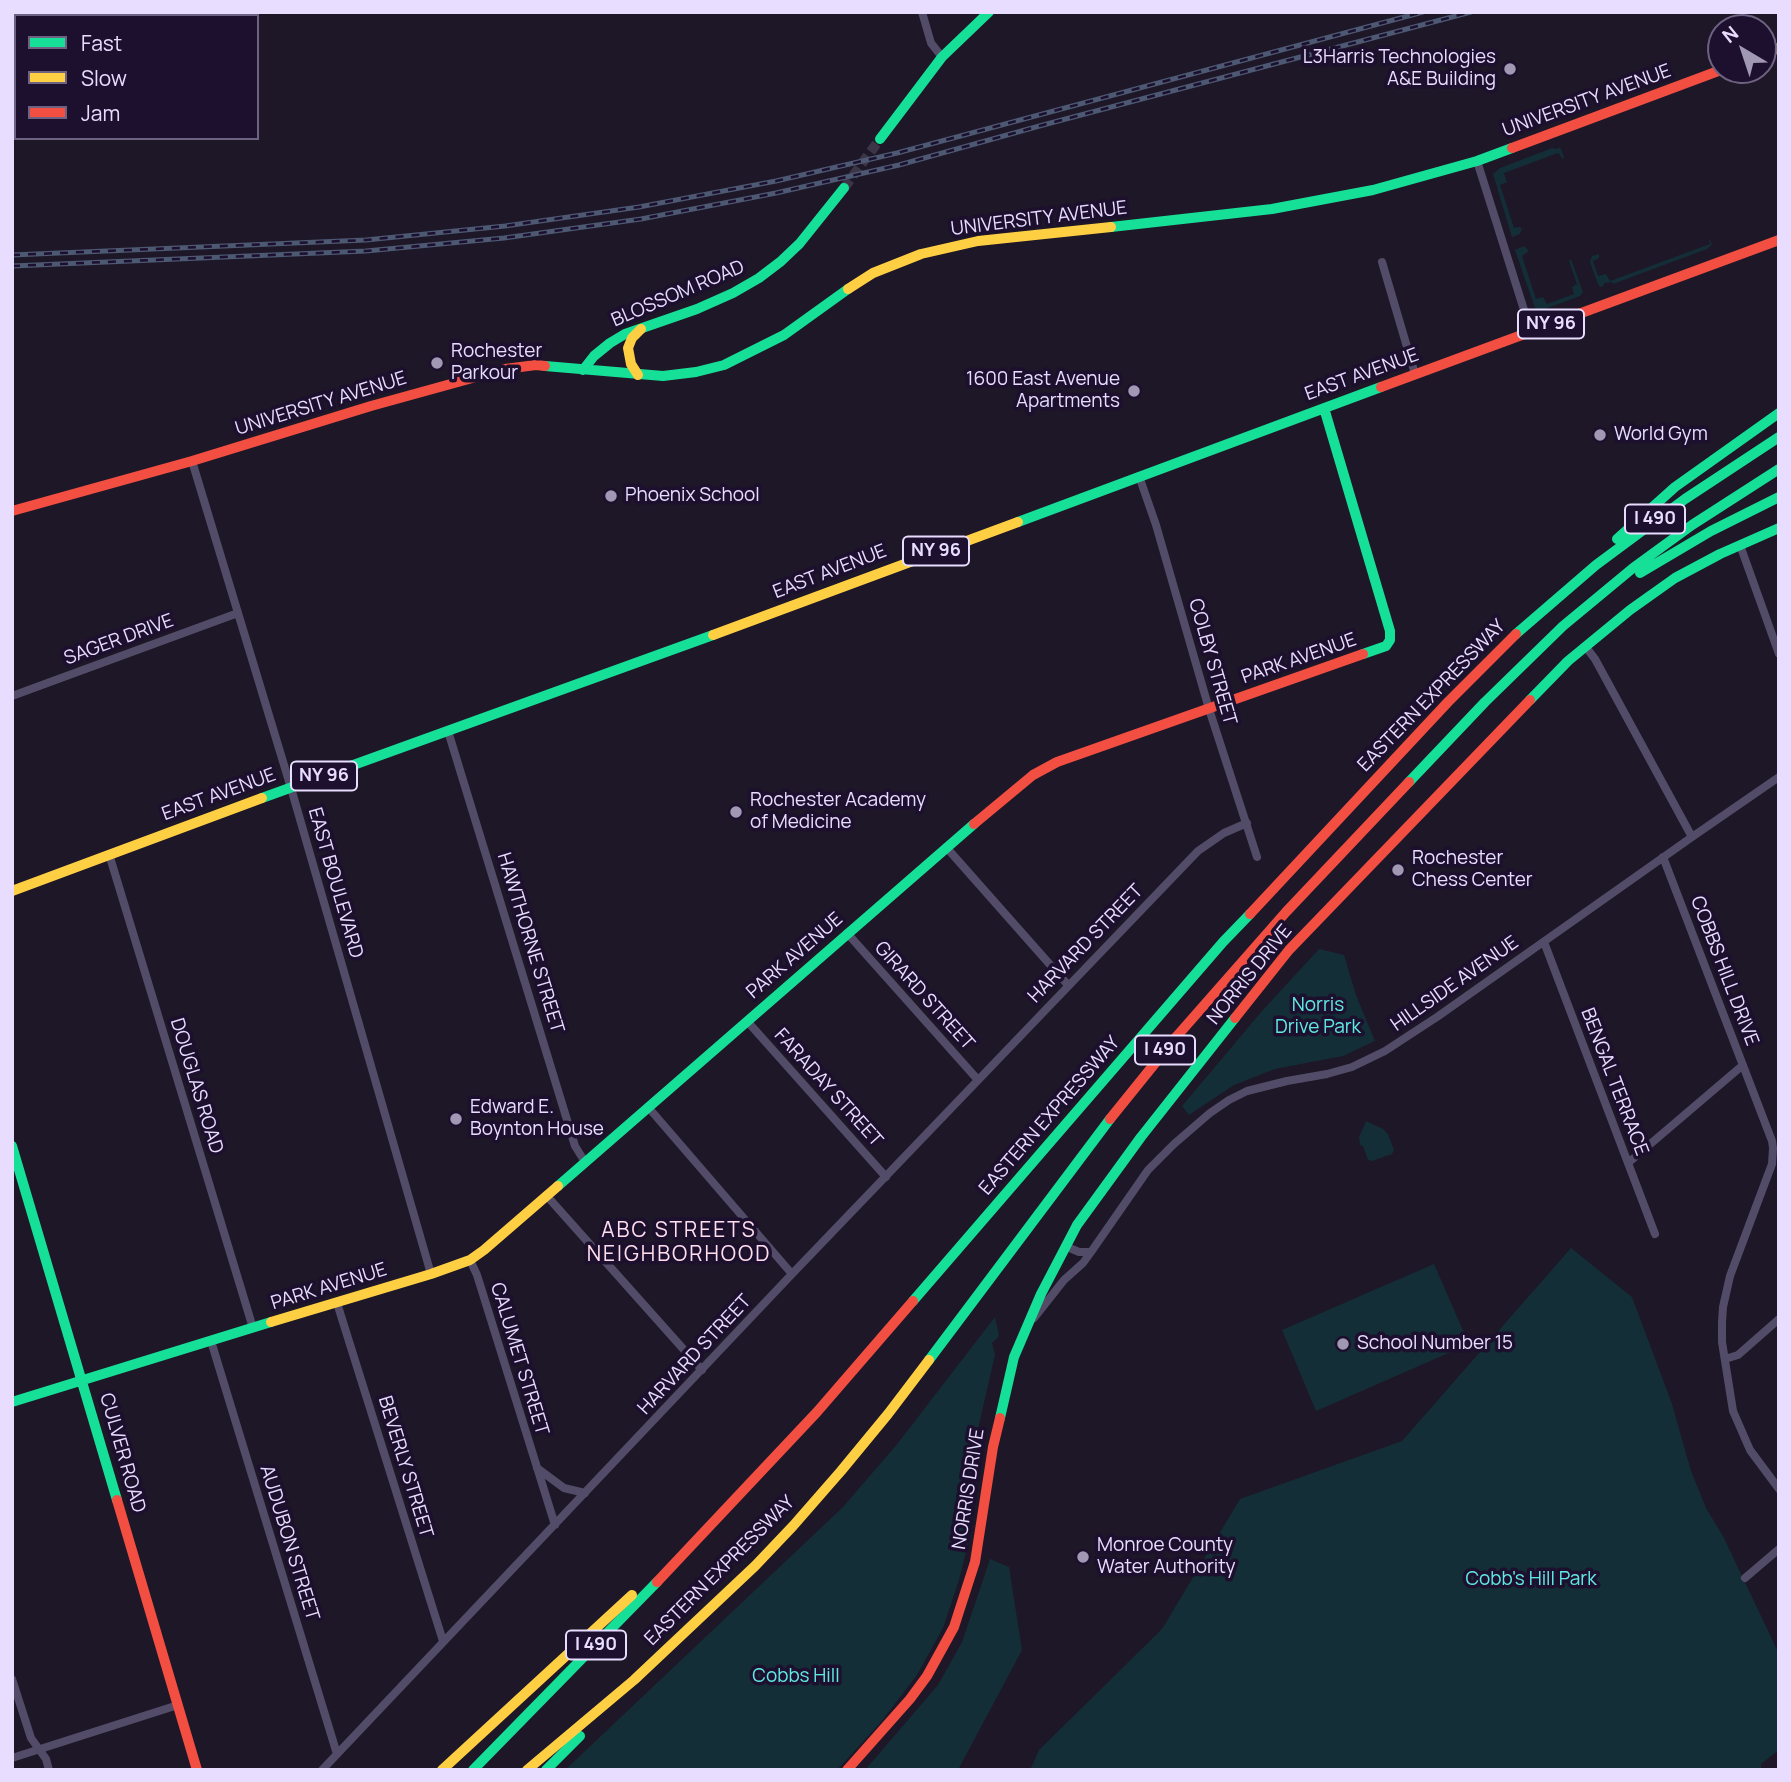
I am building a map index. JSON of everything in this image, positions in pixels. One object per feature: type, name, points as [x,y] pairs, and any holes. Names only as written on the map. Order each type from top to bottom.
[{"type":"main road","points":[[880,139],[942,57],[989,12]]},
{"type":"main road","name":"UNIVERSITY AVENUE","points":[[12,511],[505,369],[536,365],[663,376],[724,365],[784,335],[873,273],[921,254],[978,242],[1272,209],[1373,190],[1476,161],[1707,75]]},
{"type":"main road","name":"BLOSSOM ROAD","points":[[583,370],[610,342],[625,334],[709,304],[759,278],[800,243],[844,188]]},
{"type":"main road","name":"EAST AVENUE","points":[[12,891],[1779,240]]},
{"type":"main road","points":[[638,375],[631,364],[628,348],[632,338],[642,328]]},
{"type":"main road","name":"PARK AVENUE","points":[[12,1402],[470,1260],[946,847],[1044,768],[1383,648],[1390,642],[1390,631],[1324,408]]},
{"type":"main road","points":[[1540,612],[1657,501],[1779,414]]},
{"type":"main road","name":"EASTERN EXPRESSWAY","points":[[473,1770],[604,1638],[865,1357],[1248,915],[1448,702],[1540,612],[1589,570],[1647,526],[1779,437]]},
{"type":"main road","name":"EASTERN EXPRESSWAY","points":[[527,1770],[675,1642],[768,1553],[853,1457],[916,1378],[1131,1093],[1236,967],[1497,689],[1591,603],[1677,536],[1779,469]]},
{"type":"main road","points":[[1591,603],[1711,531],[1779,497]]},
{"type":"main road","name":"NORRIS DRIVE","points":[[848,1770],[910,1699],[927,1676],[954,1628],[975,1562],[997,1429],[1014,1357],[1077,1225],[1141,1137],[1289,950],[1560,669],[1585,646],[1658,590],[1702,563],[1779,528]]},
{"type":"main road","name":"CULVER ROAD","points":[[12,1146],[197,1770]]},
{"type":"main road","points":[[442,1770],[716,1519]]},
{"type":"main road","points":[[546,1770],[675,1642]]},
{"type":"street","points":[[922,12],[931,44],[942,57]]},
{"type":"street","points":[[1476,161],[1531,332]]},
{"type":"street","points":[[1382,262],[1415,374]]},
{"type":"street","name":"EAST BOULEVARD","points":[[192,461],[291,788],[431,1274]]},
{"type":"street","name":"COLBY STREET","points":[[1139,476],[1256,857]]},
{"type":"street","points":[[1740,545],[1779,654]]},
{"type":"street","name":"SAGER DRIVE","points":[[12,696],[237,613]]},
{"type":"street","points":[[1585,646],[1595,659],[1692,837]]},
{"type":"street","name":"HAWTHORNE STREET","points":[[449,731],[574,1142],[585,1161]]},
{"type":"street","name":"HILLSIDE AVENUE","points":[[1024,1332],[1064,1280],[1083,1263],[1149,1170],[1174,1143],[1210,1113],[1247,1091],[1327,1074],[1366,1062],[1437,1017],[1779,778]]},
{"type":"street","name":"HARVARD STREET","points":[[322,1770],[1198,851],[1224,833],[1247,823]]},
{"type":"street","points":[[946,847],[1069,985]]},
{"type":"street","name":"DOUGLAS ROAD","points":[[109,854],[253,1328]]},
{"type":"street","name":"COBBS HILL DRIVE","points":[[1663,857],[1772,1141],[1772,1164],[1726,1292],[1722,1342],[1729,1392],[1740,1430],[1750,1450],[1779,1489]]},
{"type":"street","name":"GIRARD STREET","points":[[847,933],[978,1080]]},
{"type":"street","name":"BENGAL TERRACE","points":[[1544,942],[1655,1234]]},
{"type":"street","name":"FARADAY STREET","points":[[747,1021],[886,1177]]},
{"type":"street","points":[[1628,1163],[1743,1065]]},
{"type":"street","points":[[648,1107],[792,1274]]},
{"type":"street","points":[[546,1195],[702,1370]]},
{"type":"street","points":[[1065,1246],[1079,1252],[1091,1252]]},
{"type":"street","name":"CALUMET STREET","points":[[470,1260],[555,1525]]},
{"type":"street","name":"BEVERLY STREET","points":[[337,1303],[443,1641]]},
{"type":"street","points":[[1725,1359],[1738,1355],[1779,1319]]},
{"type":"street","name":"AUDUBON STREET","points":[[211,1341],[337,1754]]},
{"type":"street","points":[[537,1468],[564,1488],[585,1493]]},
{"type":"street","points":[[1745,1578],[1779,1549]]},
{"type":"street","points":[[12,1679],[31,1738],[46,1759],[49,1770]]},
{"type":"street","points":[[12,1758],[178,1705]]},
{"type":"green space","points":[[1560,147],[1563,159],[1558,153],[1504,173],[1507,182],[1500,185],[1514,228],[1522,229],[1520,234],[1512,237],[1493,174],[1500,168]]},
{"type":"green space","points":[[1708,237],[1712,244],[1707,249],[1613,284],[1605,283],[1602,287],[1598,284],[1590,262],[1592,256],[1599,254],[1599,258],[1593,261],[1598,276],[1606,274],[1610,281],[1710,244]]},
{"type":"green space","points":[[1524,246],[1529,251],[1522,256],[1536,299],[1543,297],[1547,304],[1574,294],[1572,287],[1577,284],[1569,261],[1571,259],[1583,292],[1580,296],[1542,310],[1535,308],[1515,250]]},
{"type":"green space","name":"Norris Drive Park","points":[[1319,949],[1344,955],[1356,995],[1375,1041],[1343,1056],[1275,1069],[1234,1085],[1189,1115],[1182,1106],[1262,1011]]},
{"type":"green space","points":[[1366,1121],[1388,1134],[1394,1150],[1392,1154],[1368,1160],[1359,1137]]},
{"type":"green space","name":"Cobb's Hill Park","points":[[1571,1248],[1632,1297],[1672,1404],[1691,1471],[1706,1508],[1723,1536],[1779,1654],[1779,1750],[1761,1764],[1761,1770],[1030,1770],[1039,1750],[1162,1629],[1240,1499],[1402,1441]]},
{"type":"green space","points":[[1434,1264],[1469,1344],[1316,1411],[1282,1330]]},
{"type":"green space","name":"Cobbs Hill","points":[[995,1317],[999,1336],[992,1343],[995,1355],[971,1459],[980,1462],[969,1540],[943,1628],[917,1675],[881,1722],[837,1770],[565,1770],[843,1507],[898,1443]]},
{"type":"green space","points":[[990,1559],[1009,1567],[1022,1650],[958,1770],[865,1770],[938,1685],[962,1642]]},
{"type":"tunnel","points":[[844,188],[880,139]]},
{"type":"railway","points":[[12,255],[366,240],[505,226],[639,207],[776,181],[897,153],[1423,12]]},
{"type":"railway","points":[[12,266],[366,251],[504,238],[641,219],[776,193],[899,165],[1471,12]]},
{"type":"traffic: fast","points":[[880,139],[942,57],[989,12]]},
{"type":"traffic: fast","points":[[1111,227],[1272,209],[1373,190],[1477,161],[1512,148]]},
{"type":"traffic: fast","points":[[583,370],[594,356],[625,334],[697,309],[759,278],[800,243],[844,188]]},
{"type":"traffic: fast","points":[[545,366],[663,376],[724,365],[784,335],[848,289]]},
{"type":"traffic: fast","points":[[1018,522],[1381,387]]},
{"type":"traffic: fast","points":[[1324,408],[1390,631],[1390,640],[1386,646],[1363,654]]},
{"type":"traffic: fast","points":[[1617,539],[1675,487],[1779,413]]},
{"type":"traffic: fast","points":[[1516,634],[1596,565],[1685,499],[1779,437]]},
{"type":"traffic: fast","points":[[1409,782],[1485,702],[1563,626],[1633,568],[1692,525],[1779,469]]},
{"type":"traffic: fast","points":[[1640,573],[1711,531],[1779,497]]},
{"type":"traffic: fast","points":[[1530,700],[1568,661],[1630,610],[1675,578],[1720,554],[1779,528]]},
{"type":"traffic: fast","points":[[262,798],[713,635]]},
{"type":"traffic: fast","points":[[558,1186],[974,824]]},
{"type":"traffic: fast","points":[[913,1301],[1250,914]]},
{"type":"traffic: fast","points":[[1000,1418],[1014,1357],[1041,1294],[1077,1225],[1141,1137],[1235,1018]]},
{"type":"traffic: fast","points":[[929,1360],[1110,1119]]},
{"type":"traffic: fast","points":[[12,1146],[117,1500]]},
{"type":"traffic: fast","points":[[12,1402],[271,1322]]},
{"type":"traffic: fast","points":[[473,1770],[657,1582]]},
{"type":"traffic: fast","points":[[546,1770],[580,1736]]},
{"type":"traffic: slow","points":[[848,289],[873,273],[921,254],[978,241],[1111,227]]},
{"type":"traffic: slow","points":[[638,375],[631,364],[628,348],[632,338],[641,329]]},
{"type":"traffic: slow","points":[[713,635],[1018,522]]},
{"type":"traffic: slow","points":[[12,891],[262,798]]},
{"type":"traffic: slow","points":[[271,1322],[470,1260],[558,1186]]},
{"type":"traffic: slow","points":[[527,1770],[634,1680],[755,1566],[841,1471],[929,1360]]},
{"type":"traffic: slow","points":[[442,1770],[632,1595]]},
{"type":"traffic: jam","points":[[1512,148],[1707,75]]},
{"type":"traffic: jam","points":[[1381,387],[1779,240]]},
{"type":"traffic: jam","points":[[12,511],[505,369],[545,366]]},
{"type":"traffic: jam","points":[[1250,914],[1448,702],[1516,634]]},
{"type":"traffic: jam","points":[[974,824],[1033,775],[1057,762],[1363,654]]},
{"type":"traffic: jam","points":[[1235,1018],[1289,950],[1530,700]]},
{"type":"traffic: jam","points":[[1110,1119],[1177,1036],[1286,912],[1409,782]]},
{"type":"traffic: jam","points":[[657,1582],[817,1412],[913,1301]]},
{"type":"traffic: jam","points":[[847,1770],[910,1699],[927,1676],[954,1627],[975,1562],[1000,1418]]},
{"type":"traffic: jam","points":[[117,1500],[197,1770]]},
{"type":"place","name":"L3Harris Technologies A&E Building","points":[[1510,69]]},
{"type":"place","name":"Rochester Parkour","points":[[437,363]]},
{"type":"place","name":"1600 East Avenue Apartments","points":[[1134,391]]},
{"type":"place","name":"World Gym","points":[[1600,435]]},
{"type":"place","name":"Phoenix School","points":[[611,496]]},
{"type":"place","name":"Rochester Academy of Medicine","points":[[736,812]]},
{"type":"place","name":"Rochester Chess Center","points":[[1398,870]]},
{"type":"place","name":"Edward E. Boynton House","points":[[456,1119]]},
{"type":"place","name":"School Number 15","points":[[1343,1344]]},
{"type":"place","name":"Monroe County Water Authority","points":[[1083,1557]]},
{"type":"district","name":"ABC STREETS NEIGHBORHOOD","points":[[679,1243]]}]
